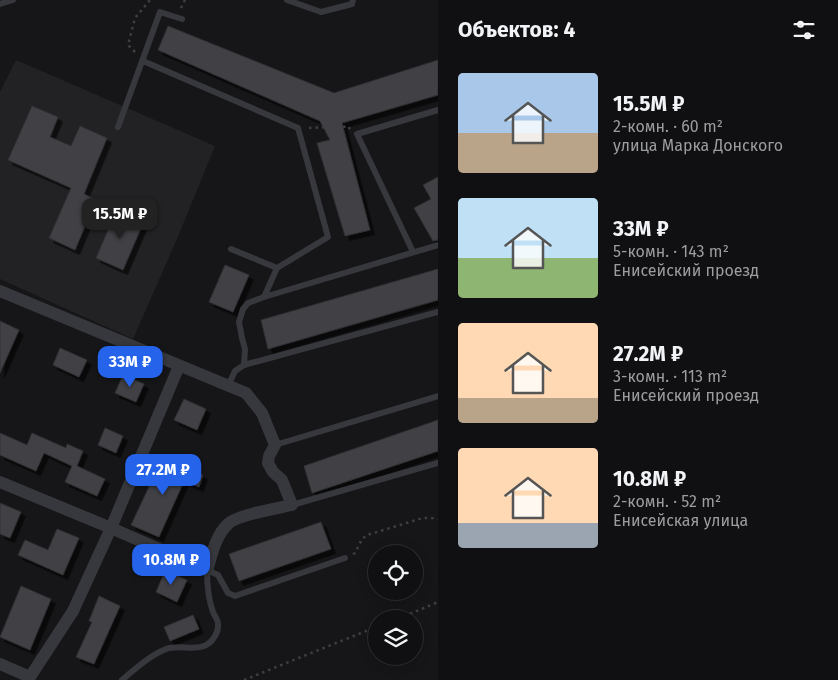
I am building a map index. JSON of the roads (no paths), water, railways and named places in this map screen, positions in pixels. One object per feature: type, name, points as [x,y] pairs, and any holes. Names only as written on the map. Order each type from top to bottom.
[{"type":"street","points":[[0,291],[246,393],[262,413],[275,445],[268,456],[268,463],[273,472],[282,480],[292,505],[256,513],[228,524],[217,539],[207,570],[0,482]]},
{"type":"street","points":[[0,664],[30,677],[73,611],[111,528],[180,366]]},
{"type":"lane","points":[[0,4],[13,0]]},
{"type":"lane","points":[[287,0],[321,12],[352,4],[353,0]]},
{"type":"lane","points":[[118,127],[160,12],[182,19]]},
{"type":"lane","points":[[143,61],[298,128],[328,237],[277,268],[264,297]]},
{"type":"lane","points":[[413,252],[356,134],[438,110]]},
{"type":"lane","points":[[244,365],[245,349],[239,322],[243,309],[248,303],[438,245]]},
{"type":"lane","points":[[231,249],[277,268]]},
{"type":"lane","points":[[228,386],[235,371],[244,365],[438,312]]},
{"type":"lane","points":[[275,445],[438,396]]},
{"type":"lane","points":[[292,505],[438,463]]},
{"type":"lane","points":[[122,680],[143,662],[167,649],[202,647],[209,644],[213,639],[218,631],[219,622],[213,612],[207,588],[207,570],[218,575],[228,593],[235,596],[345,558]]}]
